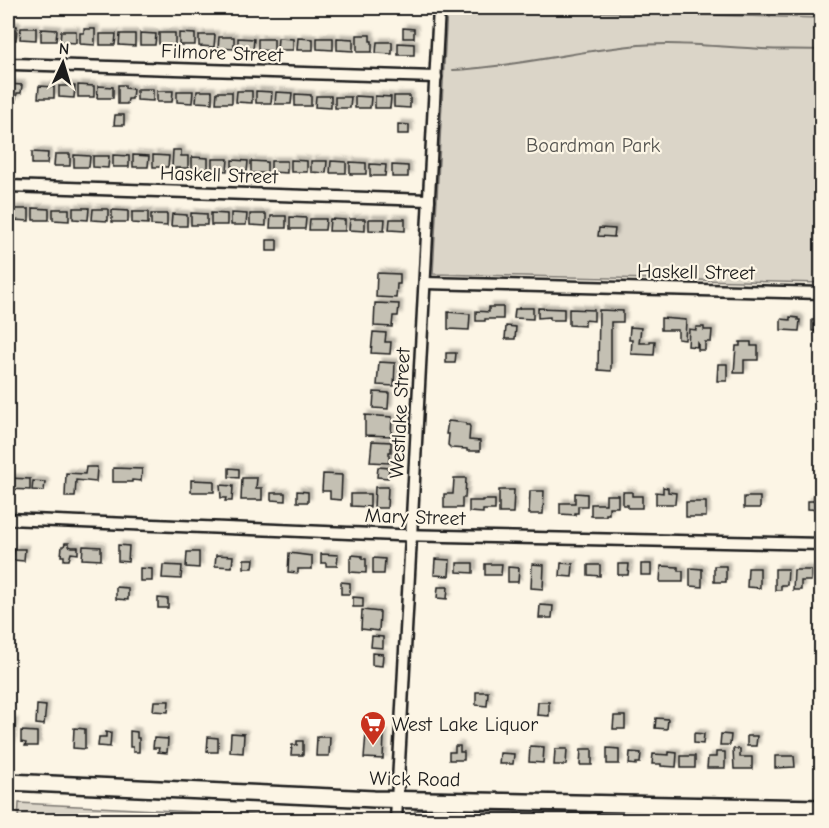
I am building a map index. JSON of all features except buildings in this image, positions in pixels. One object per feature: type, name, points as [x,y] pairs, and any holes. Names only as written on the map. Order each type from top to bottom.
[{"type":"street","name":"Westlake Street","points":[[396,820],[440,8]]},
{"type":"street","name":"Filmore Street","points":[[8,62],[12,64],[436,77]]},
{"type":"street","name":"Haskell Street","points":[[8,186],[429,200]]},
{"type":"street","name":"Haskell Street","points":[[425,283],[822,292]]},
{"type":"street","name":"Mary Street","points":[[8,519],[411,535],[822,544]]},
{"type":"street","name":"Wick Road","points":[[8,782],[397,800],[822,808]]},
{"type":"green space","name":"Boardman Park","points":[[447,8],[821,18],[821,283],[433,274]]},
{"type":"green space","points":[[19,803],[350,820],[18,820]]},
{"type":"green space","points":[[415,810],[521,812],[521,814],[515,814],[514,820],[414,820]]},
{"type":"green space","points":[[523,811],[662,814],[668,820],[516,820],[516,817],[522,817]]},
{"type":"green space","points":[[696,814],[750,815],[762,820],[688,820]]},
{"type":"waterway","points":[[453,70],[498,66],[646,45],[680,44],[822,50]]},
{"type":"place","name":"West Lake Liquor","points":[[373,747]]}]
